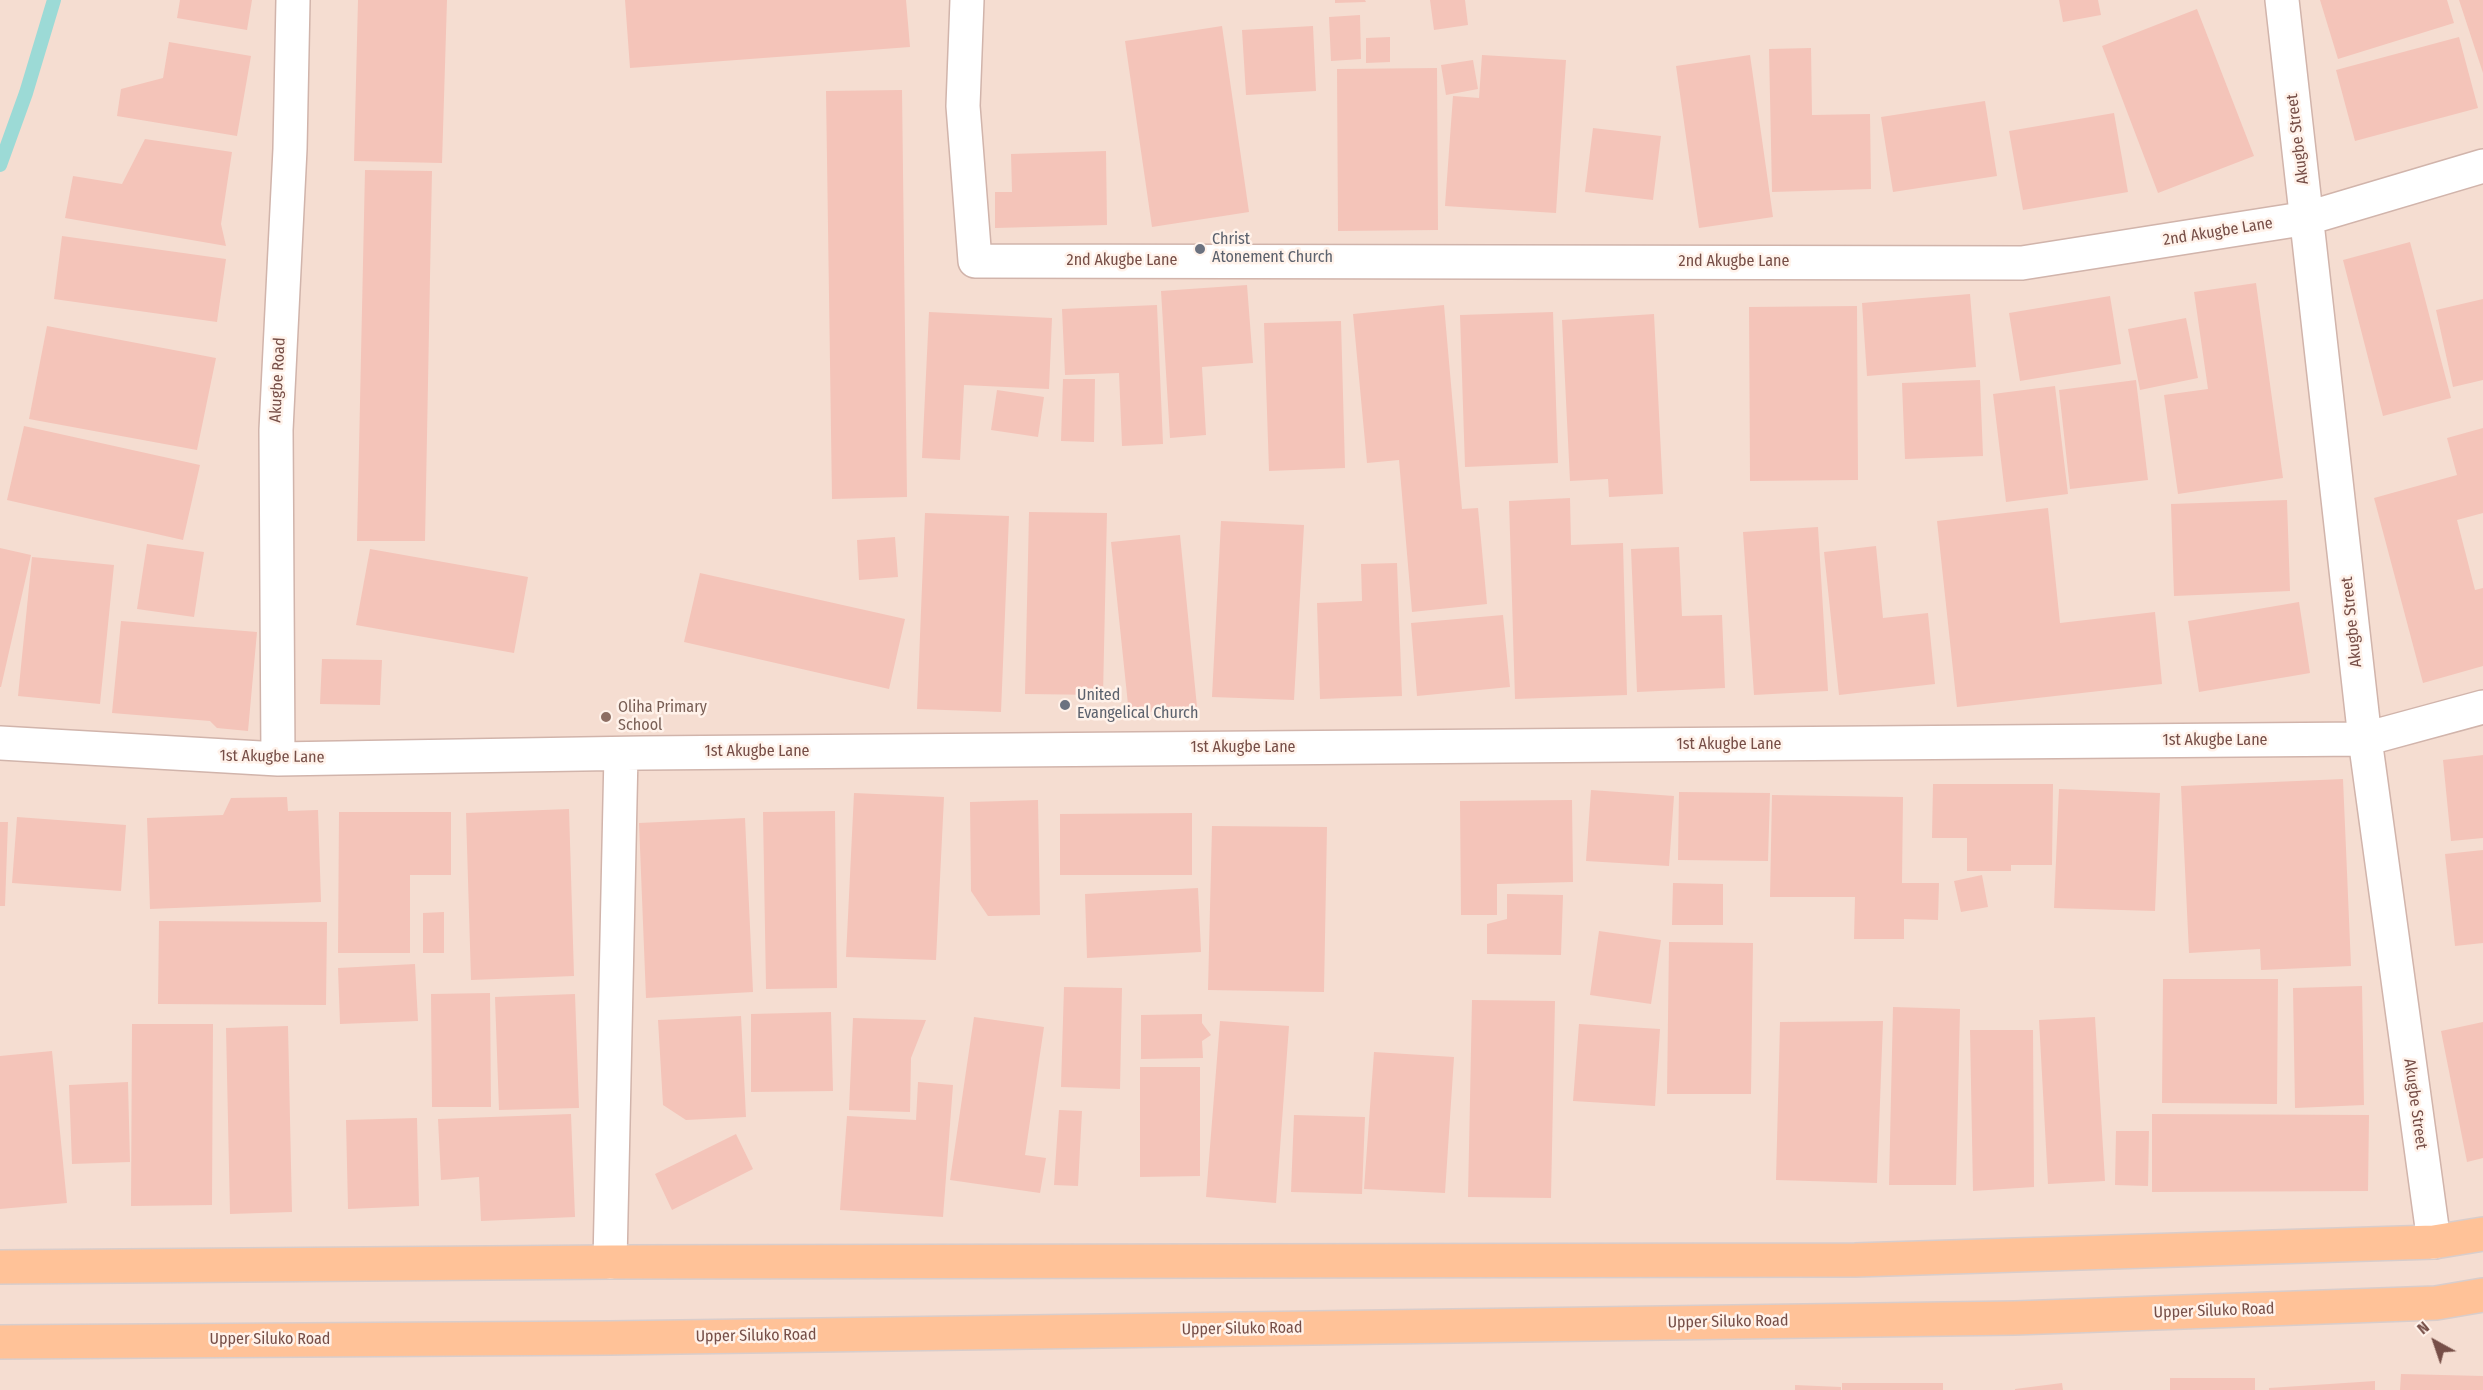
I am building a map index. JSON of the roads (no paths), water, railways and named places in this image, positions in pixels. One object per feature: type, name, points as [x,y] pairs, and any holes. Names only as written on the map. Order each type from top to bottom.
[{"type":"main road","points":[[0,1267],[610,1262],[1855,1260],[2434,1242],[2483,1234]]},
{"type":"main road","name":"Upper Siluko Road","points":[[0,1342],[610,1338],[2015,1318],[2436,1303],[2483,1294]]},
{"type":"street","name":"Akugbe Road","points":[[278,759],[276,430],[290,161],[293,0]]},
{"type":"street","name":"2nd Akugbe Lane","points":[[967,0],[963,106],[975,261],[2022,263],[2308,218],[2483,166]]},
{"type":"street","name":"Akugbe Street","points":[[2282,0],[2365,740],[2434,1242]]},
{"type":"street","name":"1st Akugbe Lane","points":[[0,743],[278,759],[621,754],[2365,740],[2483,707]]},
{"type":"street","points":[[610,1262],[621,754]]},
{"type":"waterway","points":[[0,165],[26,93],[54,0]]},
{"type":"place","name":"Christ Atonement Church","points":[[1200,249]]},
{"type":"place","name":"United Evangelical Church","points":[[1065,705]]},
{"type":"place","name":"Oliha Primary School","points":[[606,717]]}]
